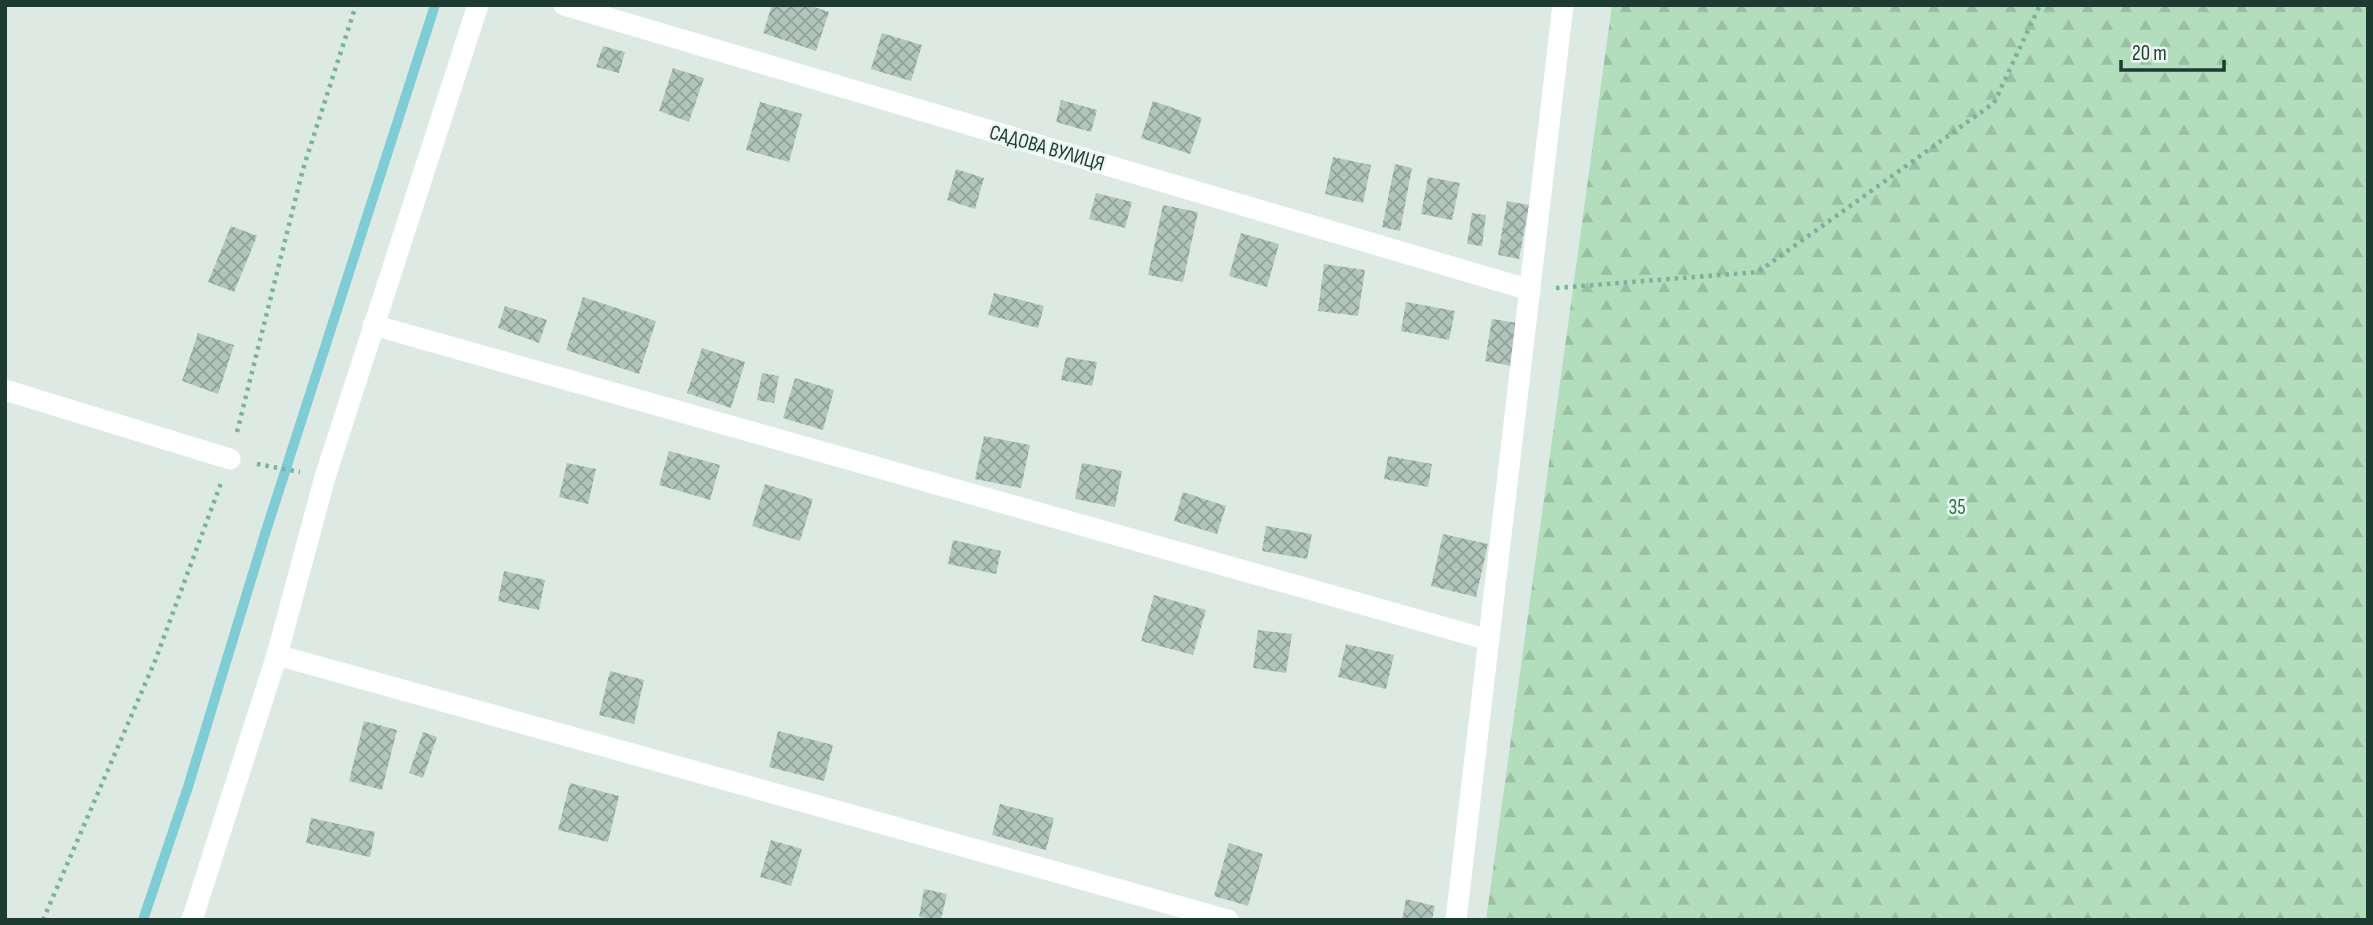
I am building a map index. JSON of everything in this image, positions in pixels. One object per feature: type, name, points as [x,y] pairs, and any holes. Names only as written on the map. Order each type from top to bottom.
[{"type":"street","points":[[192,920],[277,655],[325,477],[478,5]]},
{"type":"street","name":"САДОВА ВУЛИЦЯ","points":[[564,5],[1530,290]]},
{"type":"street","points":[[1456,920],[1563,5]]},
{"type":"street","points":[[373,325],[1489,640]]},
{"type":"street","points":[[5,390],[230,459]]},
{"type":"street","points":[[277,655],[1228,920]]},
{"type":"path","points":[[1530,290],[1758,272],[1994,103],[2040,5]]},
{"type":"path","points":[[230,459],[325,477]]},
{"type":"green space","name":"35","points":[[1612,5],[2368,5],[2368,920],[1486,920]]},
{"type":"building","points":[[772,5],[808,5],[829,12],[816,51],[763,33]]},
{"type":"building","points":[[882,33],[922,45],[911,81],[871,69]]},
{"type":"building","points":[[603,46],[625,52],[619,73],[596,67]]},
{"type":"building","points":[[673,68],[704,78],[689,122],[659,111]]},
{"type":"building","points":[[1061,100],[1097,110],[1091,132],[1056,122]]},
{"type":"building","points":[[1153,101],[1202,118],[1190,154],[1141,138]]},
{"type":"building","points":[[760,102],[802,114],[789,162],[746,150]]},
{"type":"building","points":[[1333,157],[1371,165],[1363,203],[1325,194]]},
{"type":"building","points":[[1395,164],[1412,168],[1400,231],[1382,227]]},
{"type":"building","points":[[956,169],[984,178],[975,209],[947,200]]},
{"type":"building","points":[[1428,177],[1460,183],[1452,220],[1421,214]]},
{"type":"building","points":[[1096,193],[1132,202],[1125,228],[1089,219]]},
{"type":"building","points":[[1507,201],[1529,205],[1519,259],[1498,255]]},
{"type":"building","points":[[1163,205],[1198,212],[1183,282],[1148,275]]},
{"type":"building","points":[[1472,213],[1486,215],[1482,246],[1467,244]]},
{"type":"building","points":[[231,226],[257,236],[234,292],[208,282]]},
{"type":"building","points":[[1241,233],[1279,244],[1267,287],[1229,276]]},
{"type":"building","points":[[1324,264],[1365,270],[1358,316],[1318,311]]},
{"type":"building","points":[[994,293],[1044,306],[1038,328],[988,315]]},
{"type":"building","points":[[583,297],[656,321],[639,374],[566,350]]},
{"type":"building","points":[[1406,302],[1455,311],[1449,340],[1401,331]]},
{"type":"building","points":[[505,306],[547,320],[539,343],[498,328]]},
{"type":"building","points":[[1492,319],[1518,323],[1512,366],[1485,361]]},
{"type":"building","points":[[198,333],[234,345],[218,394],[182,381]]},
{"type":"building","points":[[702,348],[745,362],[731,408],[687,393]]},
{"type":"building","points":[[1066,357],[1097,362],[1092,386],[1061,380]]},
{"type":"building","points":[[762,373],[779,376],[774,403],[757,400]]},
{"type":"building","points":[[795,378],[834,390],[823,430],[783,418]]},
{"type":"building","points":[[984,436],[1030,445],[1021,488],[975,479]]},
{"type":"building","points":[[669,451],[720,465],[710,500],[659,485]]},
{"type":"building","points":[[1388,456],[1432,464],[1428,487],[1384,479]]},
{"type":"building","points":[[567,463],[596,469],[588,504],[559,497]]},
{"type":"building","points":[[1082,463],[1122,471],[1115,507],[1075,499]]},
{"type":"building","points":[[765,484],[813,499],[800,541],[752,526]]},
{"type":"building","points":[[1183,492],[1226,506],[1217,534],[1174,521]]},
{"type":"building","points":[[1266,526],[1312,534],[1307,559],[1262,551]]},
{"type":"building","points":[[1443,534],[1488,544],[1476,597],[1431,586]]},
{"type":"building","points":[[953,540],[1001,551],[996,574],[948,564]]},
{"type":"building","points":[[504,571],[545,580],[539,610],[498,601]]},
{"type":"building","points":[[1154,595],[1206,610],[1193,655],[1141,641]]},
{"type":"building","points":[[1258,630],[1292,634],[1286,673],[1253,668]]},
{"type":"building","points":[[1346,644],[1394,655],[1386,689],[1338,677]]},
{"type":"building","points":[[610,671],[644,680],[634,724],[599,715]]},
{"type":"building","points":[[364,721],[397,730],[382,790],[349,781]]},
{"type":"building","points":[[778,731],[833,745],[824,781],[769,767]]},
{"type":"building","points":[[423,732],[437,737],[423,778],[409,773]]},
{"type":"building","points":[[570,783],[619,796],[608,842],[558,830]]},
{"type":"building","points":[[1000,804],[1054,818],[1046,850],[992,835]]},
{"type":"building","points":[[311,818],[375,832],[370,857],[306,843]]},
{"type":"building","points":[[771,840],[802,849],[791,886],[760,877]]},
{"type":"building","points":[[1229,843],[1263,854],[1248,906],[1214,896]]},
{"type":"building","points":[[924,889],[947,894],[941,920],[919,917]]},
{"type":"building","points":[[1406,899],[1435,906],[1432,920],[1402,920]]},
{"type":"waterway","points":[[143,920],[188,787],[264,537],[435,5]]}]
